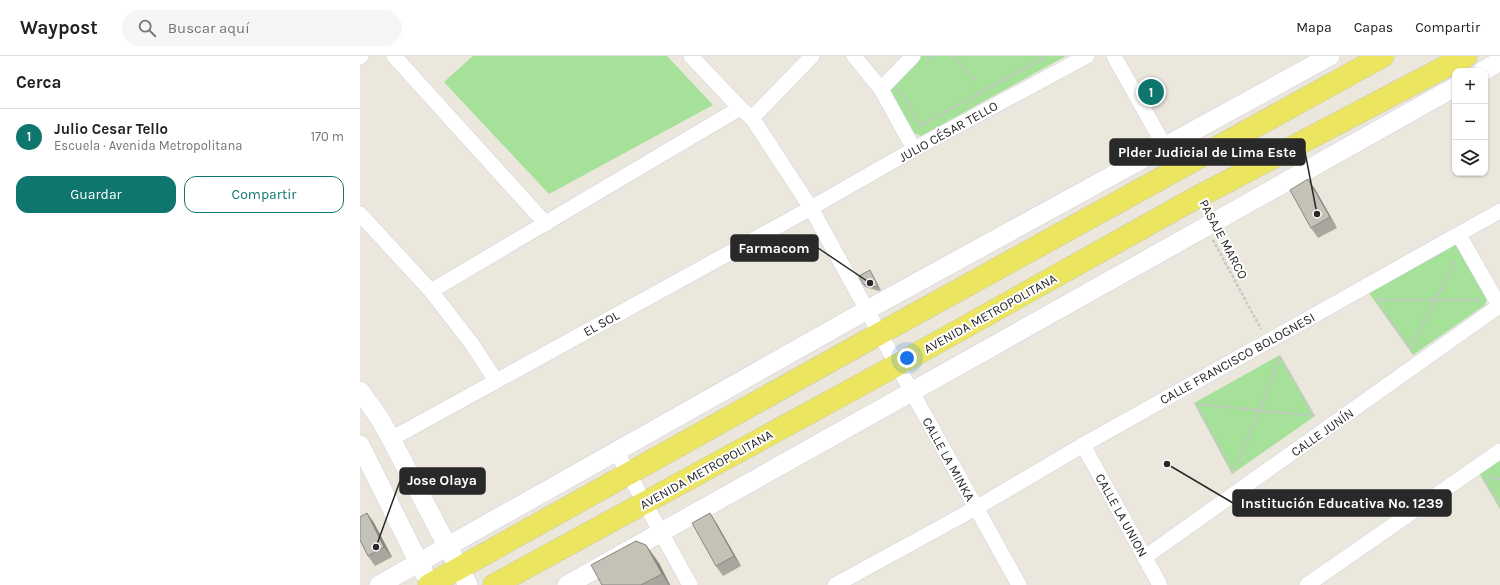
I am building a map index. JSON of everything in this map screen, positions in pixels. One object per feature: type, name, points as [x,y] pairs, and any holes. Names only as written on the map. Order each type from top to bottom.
[{"type":"main road","points":[[430,585],[464,577],[629,474],[879,334],[1383,56]]},
{"type":"main road","name":"AVENIDA METROPOLITANA","points":[[494,585],[896,365],[1192,200],[1466,56]]},
{"type":"street","points":[[394,56],[546,224]]},
{"type":"street","name":"CALLE LA MINKA","points":[[691,56],[740,108],[752,118],[811,208],[896,365],[1019,585]]},
{"type":"street","points":[[752,118],[812,56]]},
{"type":"street","points":[[854,56],[881,89],[914,149]]},
{"type":"street","points":[[881,89],[914,56]]},
{"type":"street","name":"JULIO CÉSAR TELLO","points":[[811,208],[914,149],[1087,56]]},
{"type":"street","points":[[1114,56],[1165,147]]},
{"type":"street","points":[[379,585],[867,310],[1330,56]]},
{"type":"street","points":[[1488,68],[1500,62],[1496,56]]},
{"type":"street","points":[[567,585],[1452,89]]},
{"type":"street","points":[[431,291],[740,108]]},
{"type":"street","name":"EL SOL","points":[[391,439],[811,208]]},
{"type":"street","name":"CALLE FRANCISCO BOLOGNESI","points":[[836,585],[976,508],[1083,445],[1500,211]]},
{"type":"street","points":[[360,214],[431,291],[472,344],[496,381]]},
{"type":"street","points":[[1459,235],[1500,306]]},
{"type":"street","name":"CALLE JUNÍN","points":[[1145,557],[1500,306]]},
{"type":"street","points":[[360,391],[380,419],[464,577]]},
{"type":"street","points":[[360,445],[430,585]]},
{"type":"street","name":"CALLE LA UNION","points":[[1083,445],[1160,585]]},
{"type":"street","points":[[616,451],[690,585]]},
{"type":"street","points":[[1307,585],[1500,451]]},
{"type":"path","points":[[899,89],[920,126],[1046,56]]},
{"type":"path","points":[[953,57],[975,80]]},
{"type":"path","name":"PASAJE MARCO","points":[[1205,226],[1267,341]]},
{"type":"path","points":[[1459,254],[1435,300],[1410,349],[1376,300],[1391,300],[1435,300],[1479,300]]},
{"type":"path","points":[[1260,410],[1196,404],[1233,473],[1260,410],[1280,356],[1314,416],[1260,410]]},
{"type":"path","points":[[1500,479],[1483,476],[1500,506]]},
{"type":"green space","points":[[473,56],[667,56],[713,105],[549,194],[444,82]]},
{"type":"green space","points":[[916,56],[1066,56],[921,136],[912,132],[890,93],[891,80]]},
{"type":"green space","points":[[1455,244],[1460,246],[1487,298],[1485,305],[1413,355],[1369,293]]},
{"type":"green space","points":[[1280,355],[1315,416],[1232,474],[1194,403]]},
{"type":"green space","points":[[1500,458],[1500,509],[1479,473]]},
{"type":"building","points":[[1308,179],[1330,217],[1311,228],[1290,190]]},
{"type":"building","points":[[870,270],[878,286],[876,287],[863,284],[859,276]]},
{"type":"building","points":[[367,513],[384,547],[368,556],[360,540],[360,517]]},
{"type":"building","points":[[710,513],[734,556],[716,566],[692,523]]},
{"type":"building","points":[[636,541],[646,545],[662,574],[641,585],[602,585],[591,565]]},
{"type":"place","name":"Julio Cesar Tello","points":[[1151,92]]},
{"type":"place","name":"Plder Judicial de Lima Este","points":[[1317,214]]},
{"type":"place","name":"Farmacom","points":[[870,283]]},
{"type":"place","name":"Institución Educativa No. 1239","points":[[1167,464]]},
{"type":"place","name":"Jose Olaya","points":[[376,547]]}]
